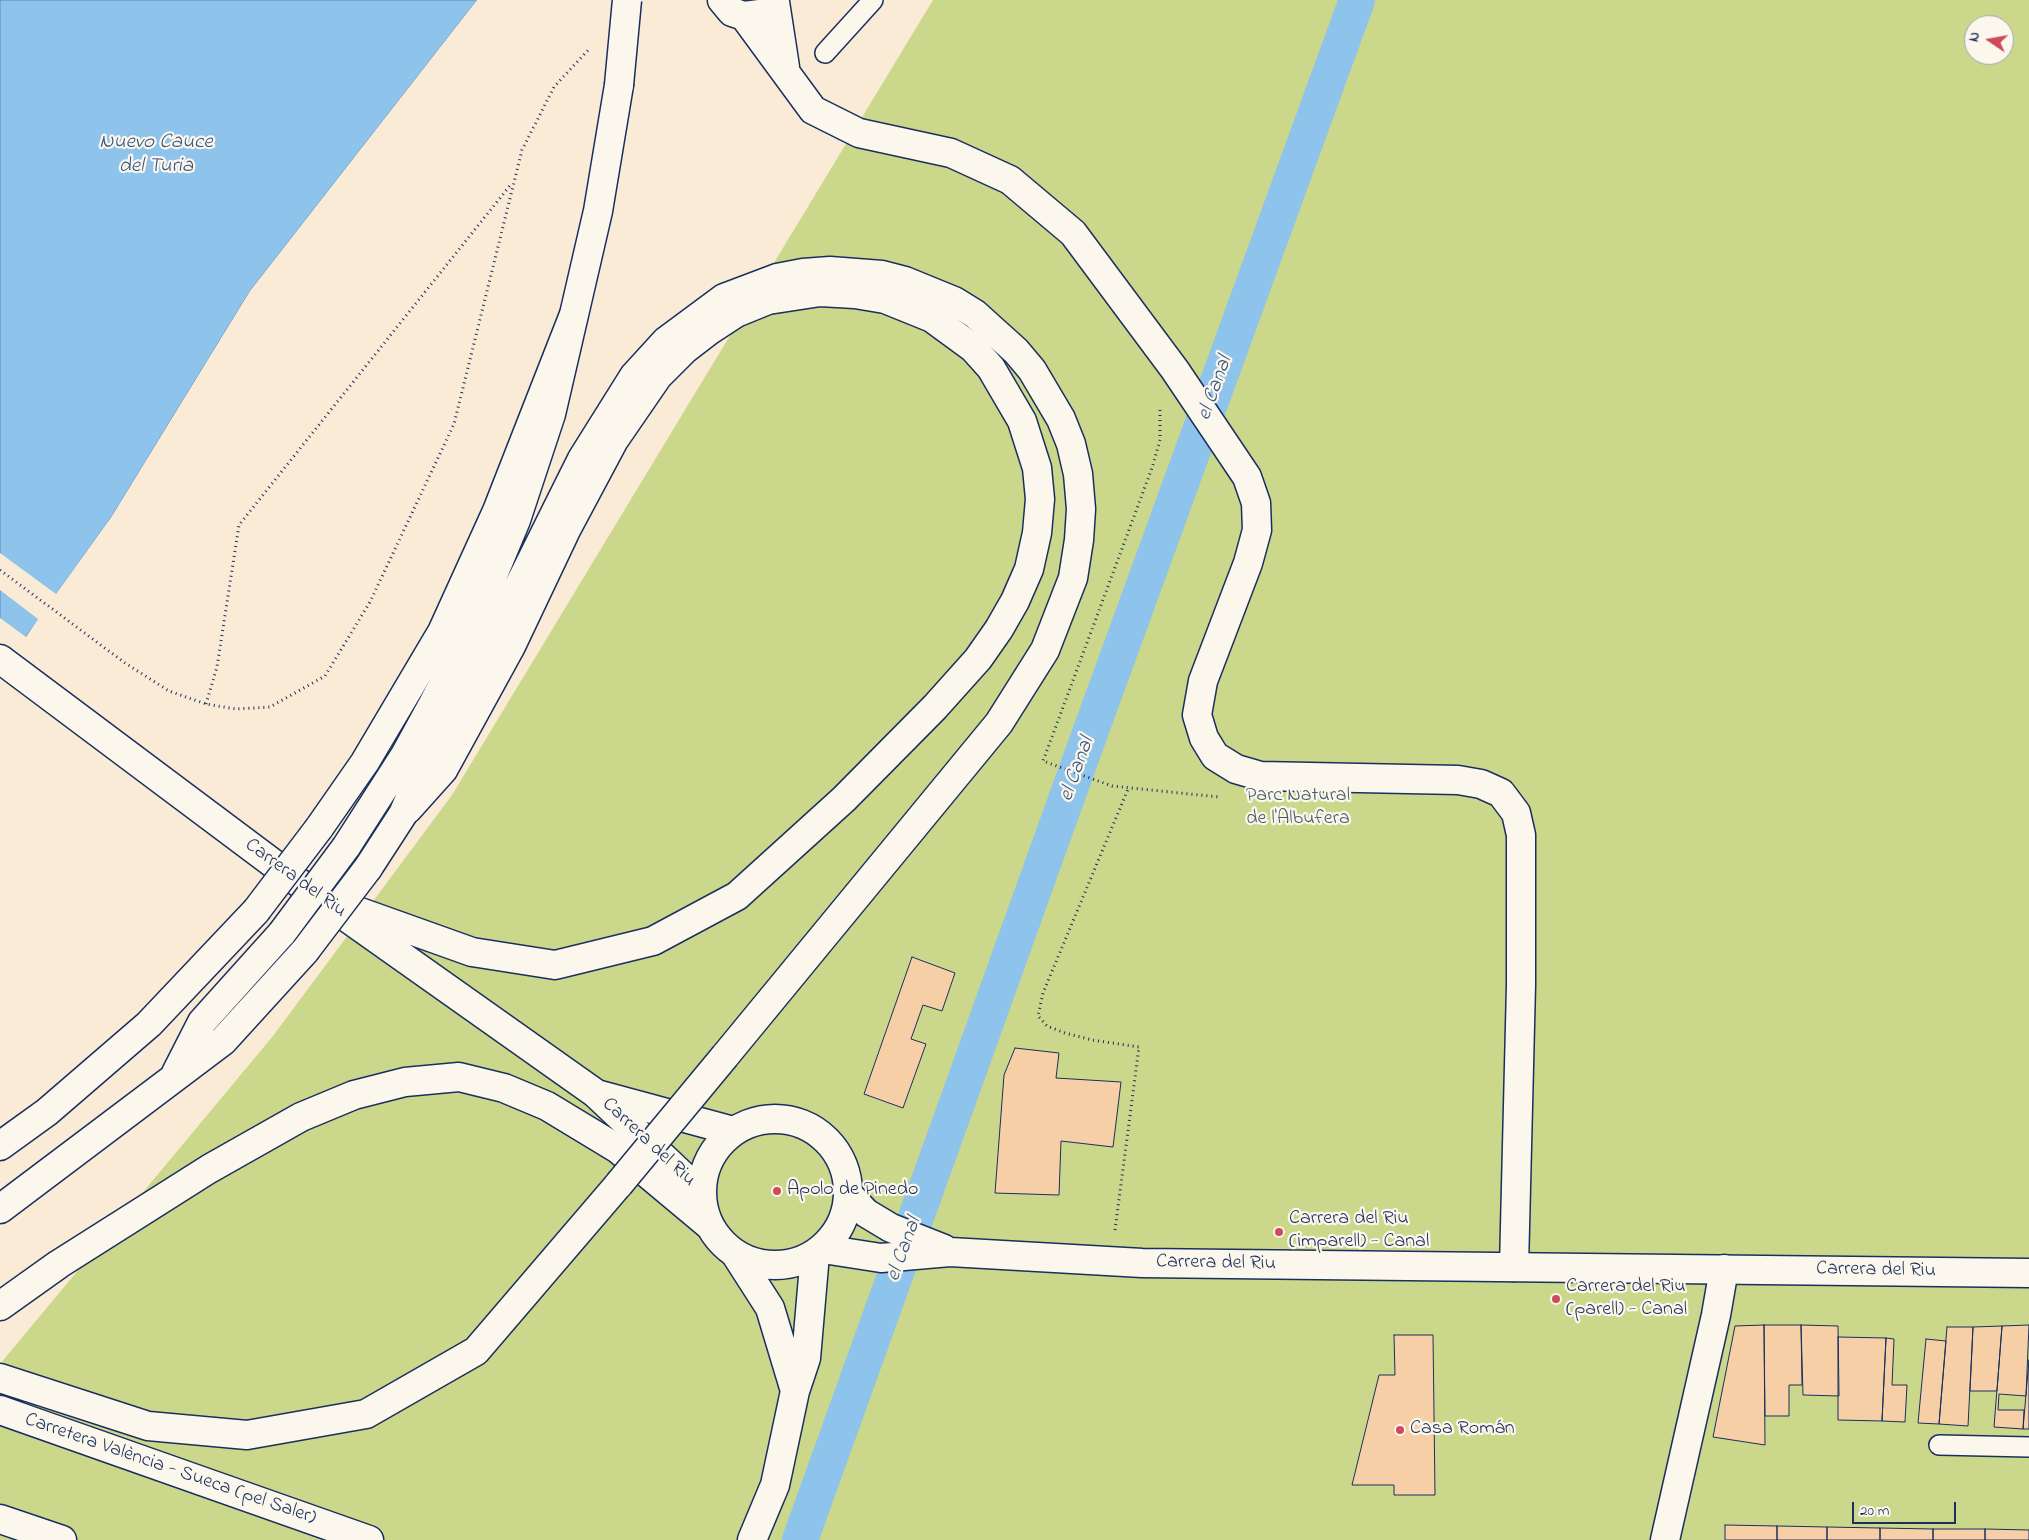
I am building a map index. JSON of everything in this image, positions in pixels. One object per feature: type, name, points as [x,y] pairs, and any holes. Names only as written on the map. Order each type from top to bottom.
[{"type":"main road","points":[[174,1076],[202,1022],[282,933],[346,847],[415,738],[465,642],[493,580],[516,520],[551,414],[598,212],[619,85],[627,0]]},
{"type":"main road","points":[[722,0],[732,12],[744,16],[756,16],[767,10],[776,1]]},
{"type":"main road","points":[[776,1],[787,76]]},
{"type":"main road","points":[[744,16],[813,110],[858,134],[951,153],[1010,180],[1073,233],[1175,370],[1247,477],[1256,503],[1257,530],[1248,563],[1203,681],[1198,715],[1204,738],[1215,756],[1236,769],[1260,776],[1458,780],[1481,784],[1501,792],[1516,813],[1521,835],[1522,985],[1514,1267]]},
{"type":"main road","points":[[0,1378],[148,1426],[247,1435],[366,1414],[476,1351],[619,1184],[999,723],[1045,650],[1073,578],[1079,540],[1081,509],[1078,474],[1071,444],[1061,419],[1032,370],[1016,351],[975,314],[927,289],[882,276],[830,271],[803,273],[777,278],[724,298],[666,340],[634,376],[582,459],[475,674],[427,759],[403,814]]},
{"type":"main road","points":[[0,1209],[174,1076],[223,1041],[304,951],[368,868],[403,814],[443,770],[511,646],[566,530],[614,440],[658,376],[684,350],[736,313],[768,300],[820,292],[855,294],[885,299],[932,318],[973,348],[991,368],[1022,421],[1037,468],[1040,500],[1037,533],[1028,569],[1015,600],[999,629],[978,659],[935,708],[844,800],[737,896],[653,941],[555,965],[472,952],[318,897]]},
{"type":"main road","points":[[0,1146],[47,1112],[149,1024],[256,911],[319,828],[365,762],[442,632],[498,511],[573,317]]},
{"type":"main road","name":"Carrera del Riu","points":[[0,659],[318,897],[595,1093],[701,1193]]},
{"type":"main road","points":[[0,1306],[59,1264],[209,1169],[301,1117],[354,1095],[405,1082],[459,1077],[504,1088],[547,1106],[618,1149],[709,1225]]},
{"type":"main road","name":"Carrera del Riu","points":[[595,1093],[733,1132]]},
{"type":"main road","points":[[779,1118],[802,1124],[822,1136],[834,1147],[844,1169],[849,1195],[847,1210],[841,1225],[819,1251],[797,1263],[777,1266],[756,1264],[736,1255],[720,1242],[709,1225],[703,1209],[701,1193],[704,1175],[710,1158],[720,1143],[733,1132],[755,1121],[779,1118]]},
{"type":"main road","name":"Carrera del Riu","points":[[849,1195],[866,1213],[891,1228],[950,1252]]},
{"type":"main road","points":[[752,1540],[775,1485],[795,1391],[806,1358],[819,1251]]},
{"type":"main road","name":"Carrera del Riu","points":[[819,1251],[881,1258],[950,1252],[1111,1262],[2029,1272]]},
{"type":"main road","points":[[736,1255],[770,1308],[795,1391]]},
{"type":"main road","points":[[1665,1540],[1716,1316],[1724,1269]]},
{"type":"main road","name":"Carretera València - Sueca (pel Saler)","points":[[3,1411],[369,1540]]},
{"type":"main road","points":[[0,1519],[62,1540]]},
{"type":"lane","points":[[825,53],[873,0]]},
{"type":"lane","points":[[1939,1445],[2029,1447]]},
{"type":"path","points":[[0,570],[125,663],[170,690],[206,704],[236,709],[270,707],[325,676],[370,602],[454,424],[522,150],[554,87],[591,47]]},
{"type":"path","points":[[206,704],[217,667],[240,525],[514,181]]},
{"type":"path","points":[[1160,410],[1160,440],[1152,468],[1043,761],[1112,786],[1220,797]]},
{"type":"path","points":[[1111,1262],[1139,1047],[1092,1040],[1065,1033],[1047,1026],[1038,1016],[1043,993],[1128,789]]},
{"type":"green space","name":"Parc Natural de l'Albufera","points":[[933,0],[2029,0],[2029,1540],[0,1540],[0,1364],[273,1036],[452,795]]},
{"type":"water","name":"Nuevo Cauce del Turia","points":[[0,0],[477,0],[250,291],[112,516],[0,673]]},
{"type":"pier","points":[[477,0],[479,0],[252,292],[114,517],[0,676],[0,618],[26,637],[38,619],[0,590],[0,553],[56,594],[112,516],[250,291]]},
{"type":"building","points":[[912,957],[955,973],[942,1011],[923,1005],[911,1039],[926,1044],[903,1108],[864,1094]]},
{"type":"building","points":[[1015,1048],[1059,1053],[1056,1078],[1121,1082],[1113,1147],[1061,1141],[1059,1195],[995,1193],[1004,1075]]},
{"type":"building","points":[[1764,1325],[1801,1325],[1802,1385],[1789,1385],[1789,1416],[1765,1416]]},
{"type":"building","points":[[1764,1325],[1765,1445],[1713,1437],[1735,1326]]},
{"type":"building","points":[[1801,1325],[1838,1326],[1839,1396],[1803,1395]]},
{"type":"building","points":[[2029,1325],[2026,1396],[1999,1394],[1998,1410],[2024,1410],[2023,1429],[1994,1427],[2002,1326]]},
{"type":"building","points":[[2002,1326],[1997,1391],[1970,1391],[1973,1327]]},
{"type":"building","points":[[1947,1327],[1973,1327],[1968,1426],[1939,1424]]},
{"type":"building","name":"Casa Román","points":[[1394,1335],[1433,1335],[1435,1495],[1394,1495],[1394,1485],[1352,1485],[1379,1375],[1395,1375]]},
{"type":"building","points":[[1838,1337],[1886,1338],[1882,1421],[1838,1420]]},
{"type":"building","points":[[1886,1338],[1894,1339],[1892,1385],[1907,1385],[1905,1422],[1882,1421]]},
{"type":"building","points":[[1926,1339],[1946,1341],[1939,1424],[1918,1423]]},
{"type":"building","points":[[2029,1360],[2029,1429],[2023,1429]]},
{"type":"building","points":[[1725,1525],[1777,1526],[1777,1540],[1725,1540]]},
{"type":"building","points":[[1777,1526],[1827,1527],[1827,1540],[1777,1540]]},
{"type":"building","points":[[1827,1527],[1880,1528],[1880,1540],[1827,1540]]},
{"type":"building","points":[[1880,1528],[1933,1529],[1933,1540],[1880,1540]]},
{"type":"building","points":[[1933,1529],[1985,1529],[1985,1540],[1933,1540]]},
{"type":"building","points":[[1985,1529],[2029,1530],[2029,1540],[1985,1540]]},
{"type":"waterway","name":"el Canal","points":[[800,1540],[1086,744],[1357,0]]},
{"type":"place","name":"Apolo de Pinedo","points":[[777,1191]]},
{"type":"place","name":"Carrera del Riu (imparell) - Canal","points":[[1279,1232]]},
{"type":"place","name":"Carrera del Riu (parell) - Canal","points":[[1556,1299]]},
{"type":"place","name":"Casa Román","points":[[1400,1430]]}]
